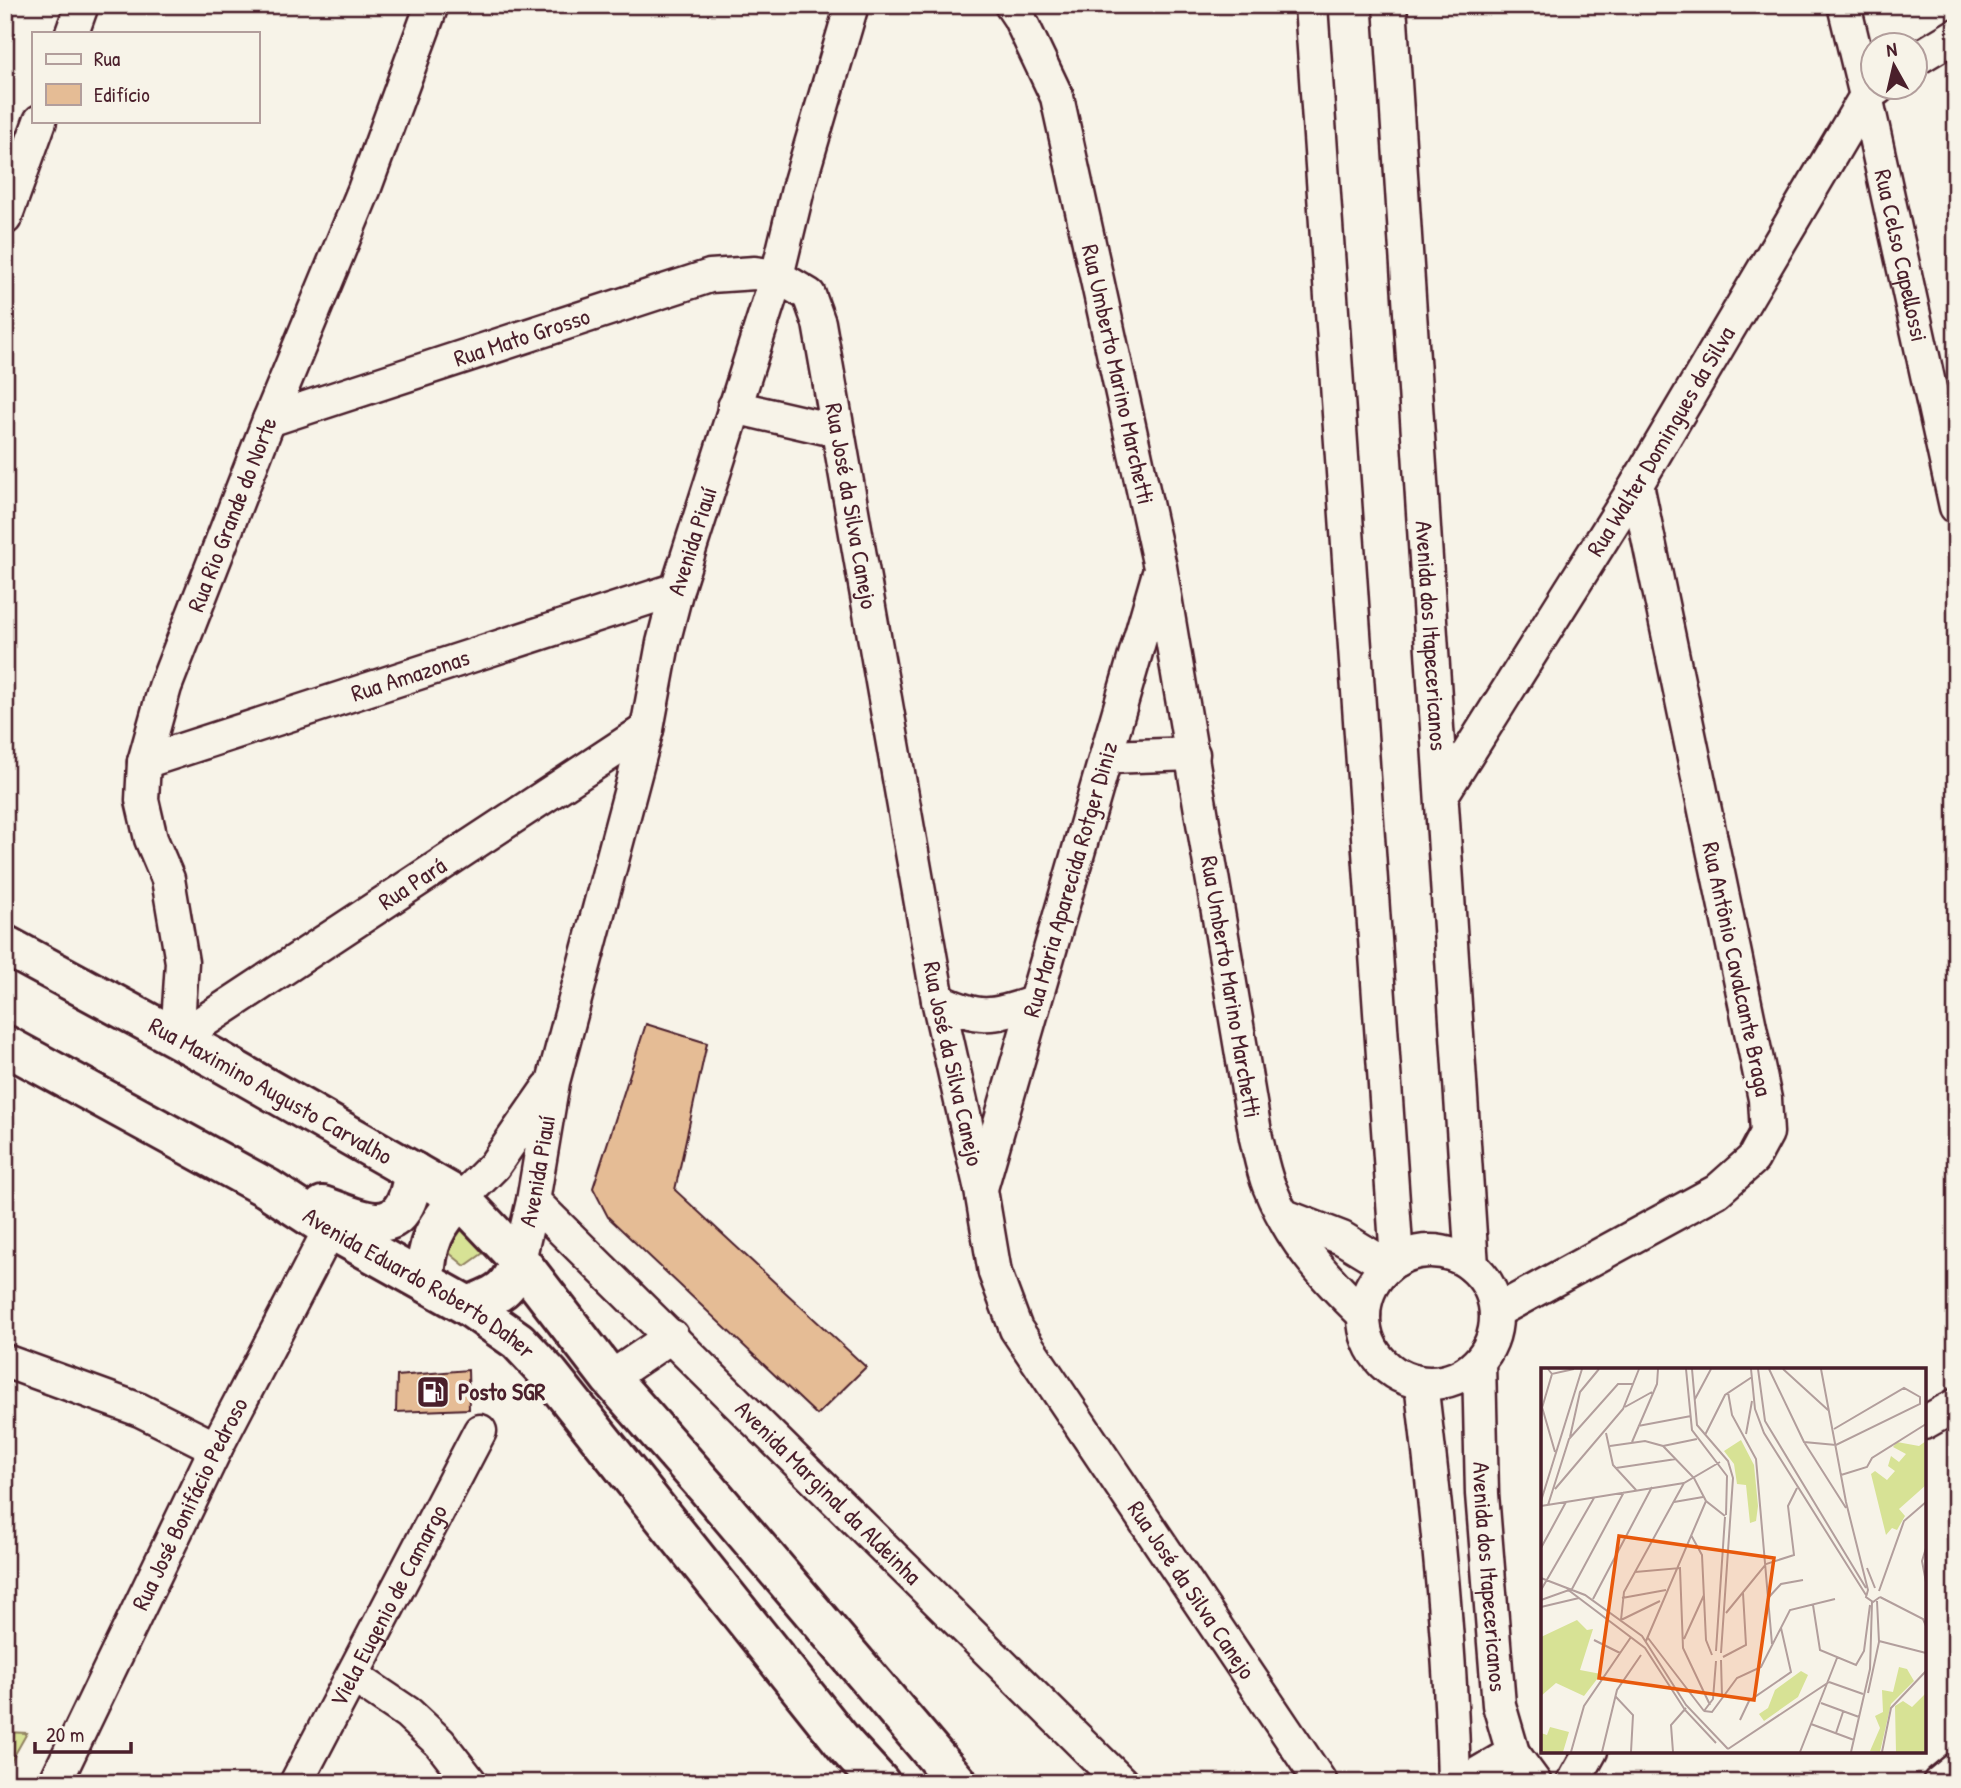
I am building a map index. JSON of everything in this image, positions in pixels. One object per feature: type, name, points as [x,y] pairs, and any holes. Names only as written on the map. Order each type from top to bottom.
[{"type":"main road","name":"Rua Maximino Augusto Carvalho","points":[[5,945],[461,1199],[519,1260]]},
{"type":"main road","name":"Avenida Eduardo Roberto Daher","points":[[5,1045],[267,1188],[330,1229],[468,1306],[518,1341],[550,1374],[846,1746],[880,1783]]},
{"type":"main road","points":[[267,1188],[369,1222],[386,1223],[397,1216],[406,1203],[414,1172]]},
{"type":"main road","points":[[425,1281],[425,1258],[434,1233],[445,1214],[461,1199]]},
{"type":"main road","points":[[468,1306],[495,1295],[506,1287],[514,1277],[519,1260]]},
{"type":"main road","points":[[519,1260],[610,1378],[958,1783]]},
{"type":"street","points":[[72,32],[82,5]]},
{"type":"street","name":"Rua Rio Grande do Norte","points":[[177,1039],[182,962],[168,879],[150,839],[142,800],[144,762],[165,687],[269,420],[364,190],[432,5]]},
{"type":"street","name":"Avenida Piauí","points":[[519,1260],[533,1201],[553,1082],[647,729],[663,643],[677,589],[777,276],[799,185],[852,5]]},
{"type":"street","name":"Rua Umberto Marino Marchetti","points":[[1011,5],[1057,97],[1160,567],[1256,1139],[1269,1185],[1301,1248],[1326,1279],[1364,1315]]},
{"type":"street","points":[[1311,5],[1393,1263]]},
{"type":"street","name":"Avenida dos Itapecericanos","points":[[1390,5],[1472,1266]]},
{"type":"street","name":"Rua Celso Capellossi","points":[[1844,5],[1860,55]]},
{"type":"street","points":[[1930,51],[1956,35]]},
{"type":"street","name":"Rua Walter Domingues da Silva","points":[[1441,795],[1637,484],[1866,102]]},
{"type":"street","name":"Rua Celso Capellossi","points":[[1874,102],[1927,382],[1956,508]]},
{"type":"street","points":[[5,218],[40,122]]},
{"type":"street","name":"Rua Mato Grosso","points":[[269,420],[710,276],[755,273],[777,276]]},
{"type":"street","name":"Rua José da Silva Canejo","points":[[777,276],[809,295],[819,323],[938,1000],[981,1190],[995,1273],[1016,1329],[1321,1783]]},
{"type":"street","points":[[1927,382],[1956,408]]},
{"type":"street","points":[[734,407],[838,431]]},
{"type":"street","name":"Rua Antônio Cavalcante Braga","points":[[1497,1311],[1717,1191],[1753,1159],[1767,1133],[1765,1099],[1637,484]]},
{"type":"street","name":"Rua Maria Aparecida Rotger Diniz","points":[[981,1190],[1033,1003],[1108,757],[1160,567]]},
{"type":"street","name":"Rua Amazonas","points":[[144,762],[677,589]]},
{"type":"street","name":"Rua Pará","points":[[177,1039],[647,729]]},
{"type":"street","points":[[1108,757],[1193,754]]},
{"type":"street","points":[[938,1000],[967,1013],[988,1015],[1006,1013],[1033,1003]]},
{"type":"street","name":"Avenida Piauí","points":[[461,1199],[494,1166],[553,1082]]},
{"type":"street","name":"Avenida Marginal da Aldeinha","points":[[533,1201],[1122,1783]]},
{"type":"street","points":[[1285,1216],[1342,1238],[1393,1263]]},
{"type":"street","name":"Rua José Bonifácio Pedroso","points":[[55,1783],[216,1448],[330,1229]]},
{"type":"street","points":[[1436,1252],[1455,1256],[1472,1266],[1493,1294],[1497,1311],[1496,1329],[1490,1347],[1479,1363],[1463,1376],[1443,1383],[1421,1383],[1402,1378],[1386,1367],[1374,1352],[1366,1334],[1364,1315],[1367,1297],[1376,1280],[1393,1263],[1416,1253],[1436,1252]]},
{"type":"street","points":[[610,1378],[672,1336]]},
{"type":"street","points":[[5,1361],[141,1410],[216,1448]]},
{"type":"street","name":"Avenida dos Itapecericanos","points":[[1479,1363],[1482,1494],[1499,1705],[1513,1753],[1535,1783]]},
{"type":"street","name":"Avenida dos Itapecericanos","points":[[1421,1383],[1436,1507],[1453,1734],[1454,1783]]},
{"type":"street","points":[[1926,1422],[1956,1405]]},
{"type":"street","name":"Viela Eugenio de Camargo","points":[[296,1783],[480,1431]]},
{"type":"street","points":[[353,1676],[408,1713],[440,1743],[471,1783]]},
{"type":"street","points":[[1462,1783],[1513,1753]]},
{"type":"street","points":[[1573,1783],[1590,1753]]},
{"type":"street","points":[[1939,1783],[1956,1769]]},
{"type":"green space","points":[[449,1222],[481,1229],[489,1249],[465,1266],[437,1243]]},
{"type":"green space","points":[[5,1732],[27,1733],[5,1772]]},
{"type":"building","points":[[646,1024],[707,1043],[675,1190],[866,1367],[817,1415],[608,1217],[593,1188]]},
{"type":"building","name":"Posto SGR","points":[[468,1370],[469,1409],[396,1412],[397,1376]]},
{"type":"place","name":"Posto SGR","points":[[433,1392]]}]
